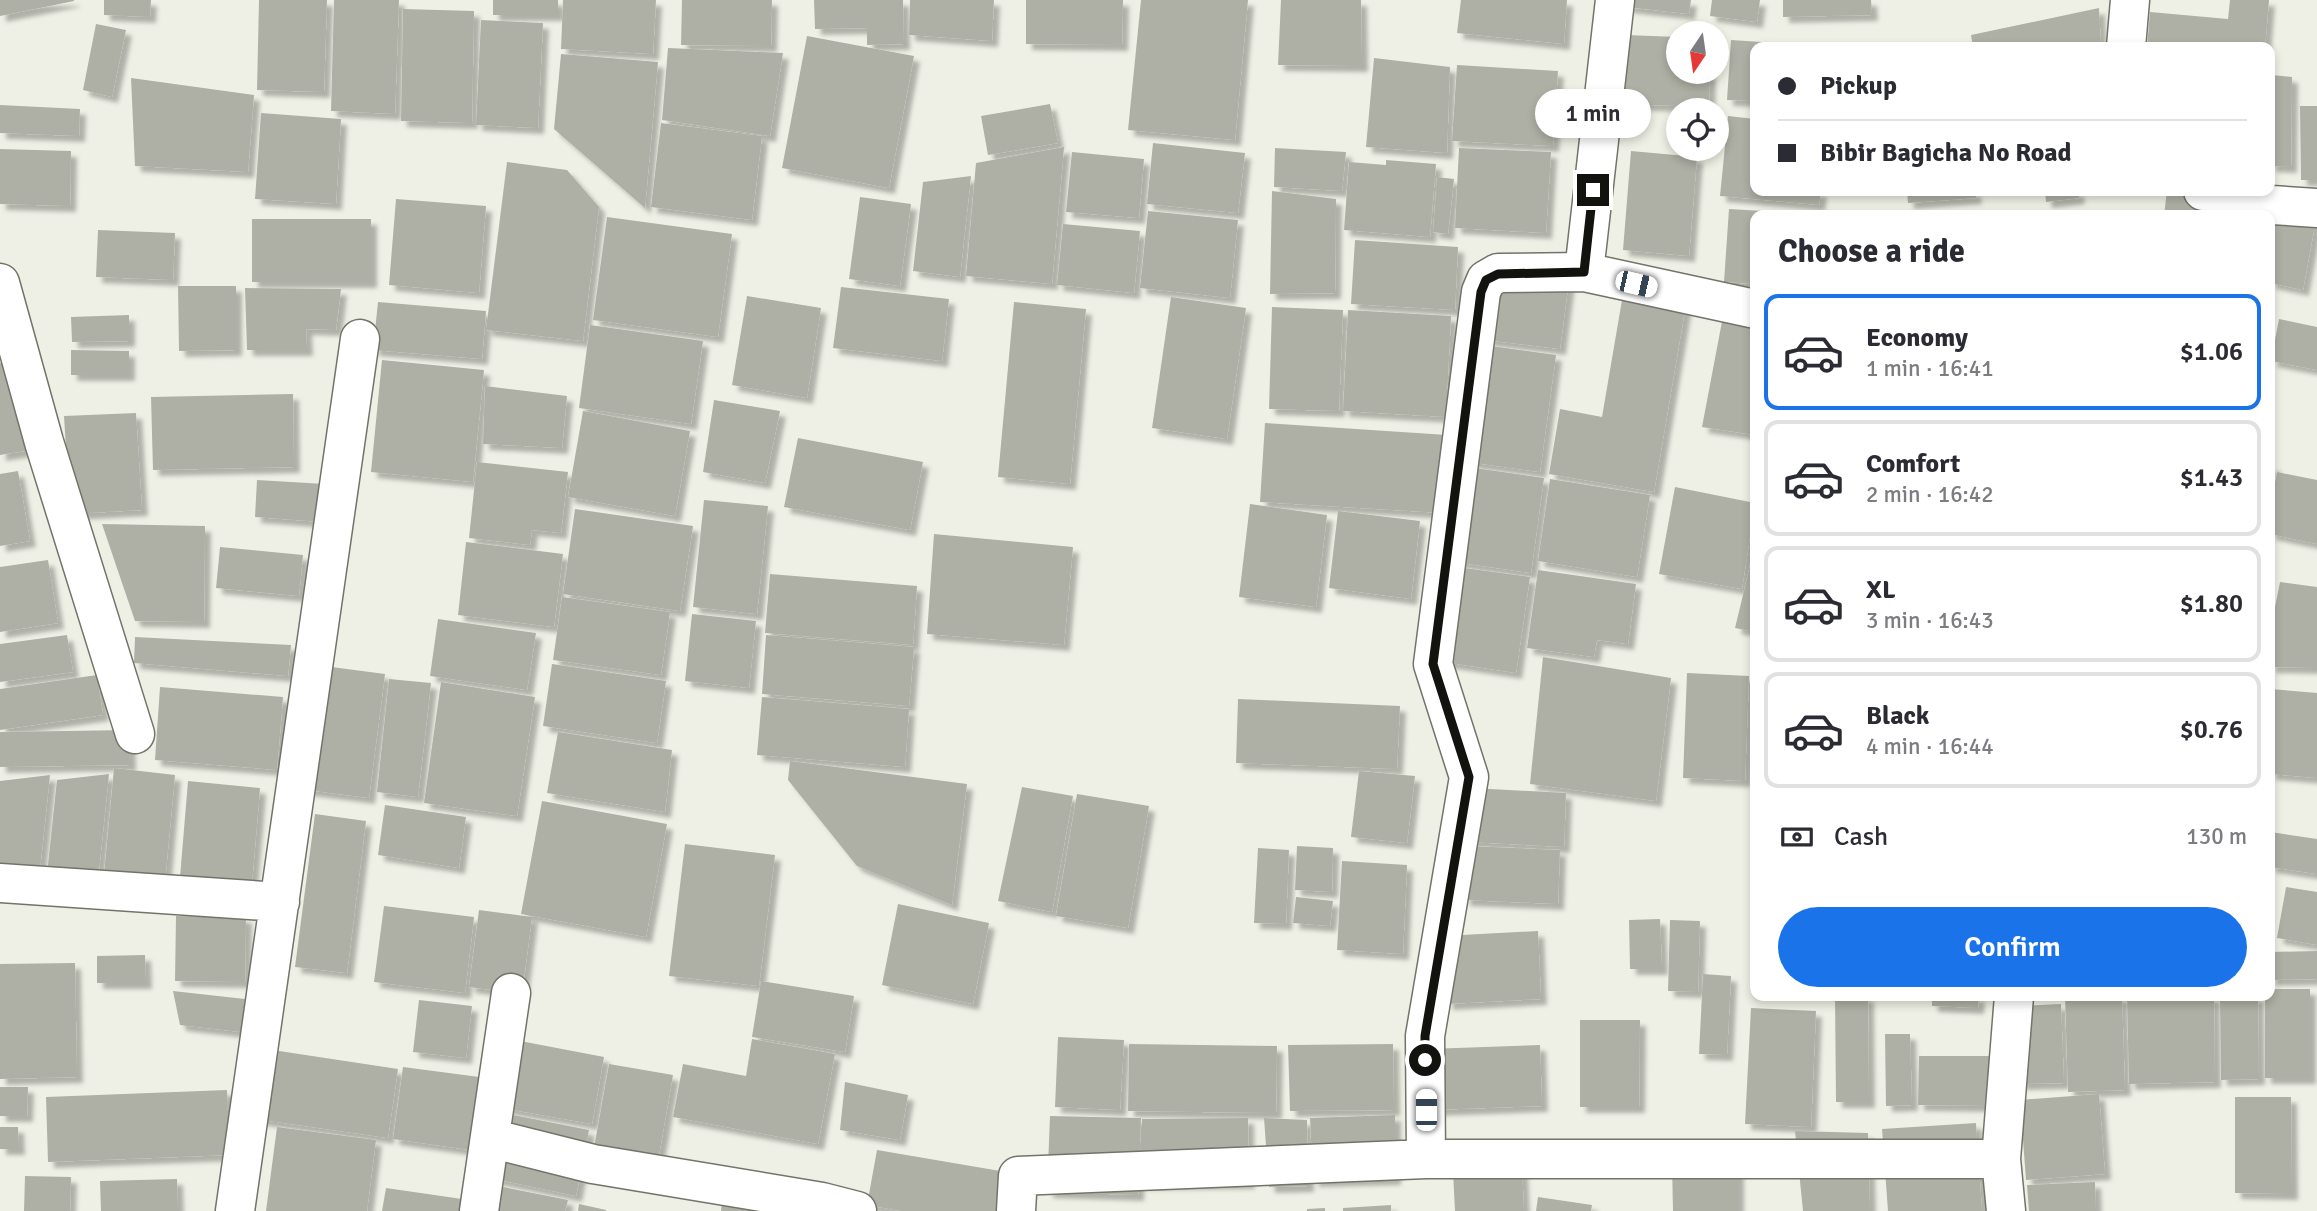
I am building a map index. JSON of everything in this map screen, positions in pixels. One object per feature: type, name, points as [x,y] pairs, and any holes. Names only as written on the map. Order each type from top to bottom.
[{"type":"street","points":[[1584,272],[1615,0]]},
{"type":"street","points":[[2126,42],[2130,0]]},
{"type":"street","points":[[2221,196],[2271,210],[2317,208]]},
{"type":"street","points":[[1426,1159],[1425,1036],[1469,777],[1433,664],[1481,292],[1486,280],[1498,274],[1584,272],[1750,308]]},
{"type":"street","points":[[0,283],[44,442],[135,734]]},
{"type":"street","points":[[235,1211],[360,339]]},
{"type":"street","points":[[0,883],[280,902]]},
{"type":"street","points":[[479,1211],[511,993]]},
{"type":"street","points":[[2006,1211],[2001,1159],[2014,1001]]},
{"type":"street","points":[[489,1138],[593,1164],[822,1202],[858,1211]]},
{"type":"street","points":[[1016,1211],[1018,1175],[1426,1159],[2001,1159]]},
{"type":"building","points":[[0,0],[74,0],[74,1],[0,16]]},
{"type":"building","points":[[104,0],[151,0],[150,17],[104,15]]},
{"type":"building","points":[[259,0],[327,0],[324,92],[257,90]]},
{"type":"building","points":[[334,0],[399,0],[395,114],[331,111]]},
{"type":"building","points":[[493,0],[558,0],[558,15],[493,15]]},
{"type":"building","points":[[563,0],[656,0],[653,54],[561,49]]},
{"type":"building","points":[[682,0],[772,0],[771,46],[681,45]]},
{"type":"building","points":[[814,0],[903,0],[904,44],[867,45],[867,28],[815,29]]},
{"type":"building","points":[[910,0],[994,0],[992,41],[909,35]]},
{"type":"building","points":[[1026,0],[1123,0],[1122,45],[1026,44]]},
{"type":"building","points":[[1141,0],[1248,0],[1235,140],[1128,130]]},
{"type":"building","points":[[1281,0],[1361,0],[1362,66],[1278,65]]},
{"type":"building","points":[[1461,0],[1567,0],[1564,44],[1457,33]]},
{"type":"building","points":[[1627,0],[1691,0],[1689,14],[1626,7]]},
{"type":"building","points":[[1712,0],[1760,0],[1757,22],[1710,16]]},
{"type":"building","points":[[1783,0],[1871,0],[1872,15],[1783,17]]},
{"type":"building","points":[[2230,0],[2269,0],[2265,42],[2147,42],[2150,12],[2228,19]]},
{"type":"building","points":[[2099,8],[2101,42],[1972,42],[1971,35]]},
{"type":"building","points":[[403,9],[474,11],[472,123],[401,121]]},
{"type":"building","points":[[481,20],[543,23],[538,128],[476,125]]},
{"type":"building","points":[[96,24],[126,30],[112,97],[83,90]]},
{"type":"building","points":[[1626,35],[1666,37],[1666,84],[1710,84],[1709,98],[1666,98],[1666,106],[1623,104]]},
{"type":"building","points":[[807,36],[914,56],[889,188],[782,168]]},
{"type":"building","points":[[1731,40],[1761,42],[1750,42],[1750,101],[1727,98]]},
{"type":"building","points":[[668,48],[783,53],[770,136],[662,120]]},
{"type":"building","points":[[561,54],[658,62],[645,208],[554,129]]},
{"type":"building","points":[[1374,58],[1450,67],[1447,153],[1366,147]]},
{"type":"building","points":[[1457,65],[1558,71],[1553,146],[1452,141]]},
{"type":"building","points":[[2275,75],[2292,77],[2291,167],[2275,166]]},
{"type":"building","points":[[131,78],[254,95],[248,172],[135,166]]},
{"type":"building","points":[[1050,104],[1058,143],[988,155],[981,116]]},
{"type":"building","points":[[0,105],[80,109],[79,136],[0,133]]},
{"type":"building","points":[[2300,106],[2317,106],[2317,180],[2301,180]]},
{"type":"building","points":[[261,113],[341,119],[336,204],[255,199]]},
{"type":"building","points":[[1729,116],[1750,118],[1750,196],[1820,196],[1819,205],[1720,196],[1724,161],[1729,161]]},
{"type":"building","points":[[661,123],[762,136],[752,220],[651,207]]},
{"type":"building","points":[[1153,143],[1245,153],[1238,213],[1147,204]]},
{"type":"building","points":[[1064,147],[1052,284],[966,276],[976,163]]},
{"type":"building","points":[[1275,148],[1346,152],[1342,191],[1274,187]]},
{"type":"building","points":[[1459,148],[1551,152],[1546,233],[1455,228]]},
{"type":"building","points":[[0,149],[71,151],[70,206],[0,204]]},
{"type":"building","points":[[1631,151],[1666,154],[1666,161],[1697,161],[1689,256],[1623,250]]},
{"type":"building","points":[[1072,152],[1144,159],[1139,218],[1066,212]]},
{"type":"building","points":[[1386,160],[1436,164],[1430,237],[1344,230],[1349,162],[1386,165]]},
{"type":"building","points":[[507,162],[567,170],[599,207],[583,341],[486,330]]},
{"type":"building","points":[[971,176],[960,277],[913,271],[923,182]]},
{"type":"building","points":[[1437,177],[1454,179],[1448,234],[1433,232]]},
{"type":"building","points":[[1272,191],[1336,199],[1335,293],[1270,294]]},
{"type":"building","points":[[1907,196],[1976,198],[1908,203]]},
{"type":"building","points":[[2045,196],[2079,196],[2079,198],[2046,202]]},
{"type":"building","points":[[2166,196],[2215,196],[2213,210],[2165,210]]},
{"type":"building","points":[[860,197],[911,204],[900,286],[849,279]]},
{"type":"building","points":[[396,199],[486,206],[479,293],[389,285]]},
{"type":"building","points":[[1729,209],[1750,210],[1750,284],[1724,282]]},
{"type":"building","points":[[1148,211],[1238,220],[1230,298],[1140,288]]},
{"type":"building","points":[[2317,214],[2303,290],[2275,284],[2275,215]]},
{"type":"building","points":[[607,217],[732,234],[718,337],[593,320]]},
{"type":"building","points":[[252,219],[371,219],[371,282],[252,282]]},
{"type":"building","points":[[1063,224],[1140,231],[1134,293],[1057,285]]},
{"type":"building","points":[[98,230],[175,233],[173,280],[96,277]]},
{"type":"building","points":[[1355,240],[1458,247],[1455,310],[1351,304]]},
{"type":"building","points":[[1495,270],[1569,280],[1560,349],[1486,340]]},
{"type":"building","points":[[178,286],[236,286],[236,350],[179,351]]},
{"type":"building","points":[[841,287],[949,299],[942,361],[833,348]]},
{"type":"building","points":[[245,288],[341,289],[336,330],[306,329],[307,350],[247,350]]},
{"type":"building","points":[[1623,294],[1686,304],[1654,492],[1549,474],[1560,409],[1602,417]]},
{"type":"building","points":[[1727,295],[1750,299],[1750,434],[1702,427]]},
{"type":"building","points":[[747,296],[821,308],[807,398],[732,385]]},
{"type":"building","points":[[1171,297],[1246,308],[1227,439],[1152,428]]},
{"type":"building","points":[[378,302],[486,311],[482,359],[373,350]]},
{"type":"building","points":[[1014,302],[1086,309],[1070,484],[998,477]]},
{"type":"building","points":[[1272,307],[1343,310],[1339,411],[1269,409]]},
{"type":"building","points":[[1348,310],[1451,316],[1446,417],[1343,411]]},
{"type":"building","points":[[129,315],[129,341],[72,342],[71,317]]},
{"type":"building","points":[[2279,319],[2317,327],[2317,370],[2275,362]]},
{"type":"building","points":[[590,325],[703,341],[691,424],[579,408]]},
{"type":"building","points":[[1484,345],[1556,355],[1540,472],[1468,462]]},
{"type":"building","points":[[71,350],[129,351],[129,375],[71,375]]},
{"type":"building","points":[[382,360],[484,370],[473,482],[371,472]]},
{"type":"building","points":[[7,362],[30,450],[0,455],[0,363]]},
{"type":"building","points":[[485,386],[567,396],[562,448],[483,444]]},
{"type":"building","points":[[293,394],[294,467],[153,470],[151,397]]},
{"type":"building","points":[[714,400],[780,411],[765,483],[703,472]]},
{"type":"building","points":[[583,411],[690,431],[675,516],[568,497]]},
{"type":"building","points":[[136,413],[142,510],[70,514],[64,416]]},
{"type":"building","points":[[1265,423],[1447,435],[1443,513],[1260,502]]},
{"type":"building","points":[[798,438],[923,462],[910,530],[784,507]]},
{"type":"building","points":[[477,462],[568,472],[561,533],[532,530],[530,545],[469,538]]},
{"type":"building","points":[[1468,467],[1544,478],[1531,573],[1455,562]]},
{"type":"building","points":[[18,471],[30,541],[0,546],[0,474]]},
{"type":"building","points":[[2277,472],[2317,480],[2317,544],[2275,535]]},
{"type":"building","points":[[1550,479],[1650,495],[1637,577],[1538,561]]},
{"type":"building","points":[[257,480],[325,484],[322,522],[255,517]]},
{"type":"building","points":[[1675,487],[1750,502],[1750,536],[1742,589],[1659,574]]},
{"type":"building","points":[[704,500],[768,506],[757,614],[693,607]]},
{"type":"building","points":[[1250,504],[1327,515],[1316,607],[1239,597]]},
{"type":"building","points":[[575,509],[693,526],[680,611],[563,594]]},
{"type":"building","points":[[1338,511],[1420,521],[1411,599],[1329,588]]},
{"type":"building","points":[[102,524],[205,526],[204,622],[135,621]]},
{"type":"building","points":[[934,534],[1073,547],[1064,645],[927,634]]},
{"type":"building","points":[[466,542],[563,554],[554,627],[458,615]]},
{"type":"building","points":[[220,547],[303,555],[299,596],[216,588]]},
{"type":"building","points":[[48,560],[58,623],[0,632],[0,567]]},
{"type":"building","points":[[1750,566],[1750,631],[1735,628]]},
{"type":"building","points":[[1457,567],[1530,577],[1516,673],[1444,662]]},
{"type":"building","points":[[1538,570],[1636,584],[1628,644],[1597,640],[1594,657],[1527,648]]},
{"type":"building","points":[[770,574],[917,586],[913,645],[765,633]]},
{"type":"building","points":[[2280,582],[2317,587],[2317,668],[2275,667],[2275,607]]},
{"type":"building","points":[[562,597],[670,612],[661,675],[553,660]]},
{"type":"building","points":[[692,614],[756,621],[749,688],[685,681]]},
{"type":"building","points":[[438,619],[536,633],[527,690],[430,676]]},
{"type":"building","points":[[67,635],[73,672],[0,682],[0,644]]},
{"type":"building","points":[[766,635],[914,647],[909,706],[762,694]]},
{"type":"building","points":[[135,637],[291,645],[288,676],[134,663]]},
{"type":"building","points":[[1543,657],[1671,678],[1656,801],[1530,784]]},
{"type":"building","points":[[552,664],[666,681],[657,743],[543,726]]},
{"type":"building","points":[[324,666],[385,674],[369,798],[307,790]]},
{"type":"building","points":[[1687,673],[1749,676],[1745,781],[1683,778]]},
{"type":"building","points":[[97,675],[103,715],[0,730],[0,689]]},
{"type":"building","points":[[389,679],[431,683],[418,797],[377,792]]},
{"type":"building","points":[[441,682],[535,697],[517,816],[424,803]]},
{"type":"building","points":[[160,687],[283,697],[277,770],[155,760]]},
{"type":"building","points":[[2275,689],[2317,693],[2317,778],[2275,774]]},
{"type":"building","points":[[762,697],[909,709],[905,767],[757,755]]},
{"type":"building","points":[[1238,699],[1400,706],[1397,769],[1236,763]]},
{"type":"building","points":[[129,730],[130,765],[0,767],[0,732]]},
{"type":"building","points":[[558,732],[672,750],[665,812],[547,793]]},
{"type":"building","points":[[790,761],[967,784],[952,905],[857,866],[788,780]]},
{"type":"building","points":[[114,768],[175,775],[165,881],[104,875]]},
{"type":"building","points":[[1359,771],[1415,776],[1407,843],[1351,837]]},
{"type":"building","points":[[109,774],[98,880],[46,883],[57,780]]},
{"type":"building","points":[[50,775],[38,888],[0,884],[0,781]]},
{"type":"building","points":[[188,781],[260,788],[252,883],[180,877]]},
{"type":"building","points":[[1022,787],[1073,796],[1052,912],[998,901]]},
{"type":"building","points":[[1472,788],[1566,793],[1564,847],[1470,842]]},
{"type":"building","points":[[1077,794],[1149,806],[1128,928],[1056,916]]},
{"type":"building","points":[[542,801],[667,824],[646,937],[521,914]]},
{"type":"building","points":[[385,805],[466,817],[459,868],[378,855]]},
{"type":"building","points":[[315,814],[366,821],[347,973],[295,967]]},
{"type":"building","points":[[2275,833],[2317,839],[2317,874],[2275,868]]},
{"type":"building","points":[[685,844],[775,855],[759,986],[669,976]]},
{"type":"building","points":[[1297,846],[1333,848],[1332,892],[1295,890]]},
{"type":"building","points":[[1466,846],[1560,850],[1558,904],[1464,900]]},
{"type":"building","points":[[1258,848],[1289,850],[1286,924],[1254,923]]},
{"type":"building","points":[[1342,861],[1407,865],[1403,954],[1337,950]]},
{"type":"building","points":[[2286,887],[2317,892],[2317,945],[2277,938]]},
{"type":"building","points":[[1296,897],[1333,901],[1330,926],[1293,923]]},
{"type":"building","points":[[898,904],[989,923],[973,1004],[882,985]]},
{"type":"building","points":[[384,906],[474,917],[465,993],[374,982]]},
{"type":"building","points":[[479,910],[532,917],[522,994],[469,987]]},
{"type":"building","points":[[176,916],[246,917],[245,982],[175,981]]},
{"type":"building","points":[[1660,919],[1662,969],[1630,969],[1629,920]]},
{"type":"building","points":[[1670,920],[1700,921],[1698,992],[1668,991]]},
{"type":"building","points":[[1538,931],[1541,999],[1447,1004],[1443,936]]},
{"type":"building","points":[[2317,951],[2317,979],[2275,980],[2275,952]]},
{"type":"building","points":[[145,955],[146,983],[97,983],[97,956]]},
{"type":"building","points":[[75,963],[77,1077],[0,1079],[0,964]]},
{"type":"building","points":[[1703,974],[1731,976],[1727,1055],[1699,1054]]},
{"type":"building","points":[[761,981],[854,996],[845,1052],[752,1037]]},
{"type":"building","points":[[2275,989],[2310,989],[2310,1078],[2265,1078],[2265,1001],[2275,1001]]},
{"type":"building","points":[[173,991],[245,999],[241,1032],[180,1025]]},
{"type":"building","points":[[419,1000],[472,1006],[466,1058],[413,1052]]},
{"type":"building","points":[[1835,1001],[1868,1001],[1869,1102],[1836,1102]]},
{"type":"building","points":[[1932,1001],[1979,1001],[1978,1008],[1932,1006]]},
{"type":"building","points":[[2065,1001],[2122,1001],[2125,1090],[2068,1092]]},
{"type":"building","points":[[2127,1001],[2214,1001],[2215,1082],[2129,1084]]},
{"type":"building","points":[[2220,1001],[2258,1001],[2259,1079],[2221,1080]]},
{"type":"building","points":[[2061,1004],[2064,1083],[2020,1084],[2017,1006]]},
{"type":"building","points":[[1751,1008],[1816,1011],[1811,1127],[1745,1124]]},
{"type":"building","points":[[1580,1020],[1640,1020],[1639,1107],[1580,1107]]},
{"type":"building","points":[[1885,1034],[1910,1034],[1912,1105],[1886,1106]]},
{"type":"building","points":[[1058,1037],[1124,1040],[1120,1110],[1055,1107]]},
{"type":"building","points":[[752,1039],[835,1054],[818,1144],[673,1117],[683,1064],[746,1076]]},
{"type":"building","points":[[515,1040],[604,1057],[592,1124],[502,1108]]},
{"type":"building","points":[[1129,1044],[1277,1046],[1276,1113],[1128,1111]]},
{"type":"building","points":[[1393,1044],[1394,1110],[1290,1111],[1288,1045]]},
{"type":"building","points":[[1540,1045],[1542,1106],[1431,1110],[1428,1049]]},
{"type":"building","points":[[266,1049],[398,1069],[388,1138],[256,1119]]},
{"type":"building","points":[[1919,1056],[1996,1056],[1996,1106],[1918,1105]]},
{"type":"building","points":[[609,1064],[673,1075],[656,1172],[592,1159]]},
{"type":"building","points":[[403,1067],[487,1078],[477,1151],[393,1139]]},
{"type":"building","points":[[845,1082],[908,1095],[900,1140],[840,1130]]},
{"type":"building","points":[[0,1087],[28,1087],[27,1116],[0,1116]]},
{"type":"building","points":[[227,1090],[230,1155],[48,1162],[46,1097]]},
{"type":"building","points":[[2099,1094],[2105,1174],[2026,1180],[2020,1100]]},
{"type":"building","points":[[2235,1097],[2291,1097],[2292,1194],[2235,1193]]},
{"type":"building","points":[[498,1112],[589,1130],[576,1196],[485,1177]]},
{"type":"building","points":[[1395,1115],[1395,1179],[1313,1181],[1310,1118]]},
{"type":"building","points":[[1050,1116],[1141,1118],[1138,1195],[1047,1192]]},
{"type":"building","points":[[1248,1118],[1249,1183],[1142,1184],[1142,1119]]},
{"type":"building","points":[[1264,1118],[1307,1120],[1308,1186],[1269,1187]]},
{"type":"building","points":[[1976,1123],[1982,1211],[1888,1211],[1882,1129]]},
{"type":"building","points":[[0,1127],[18,1127],[19,1149],[0,1149]]},
{"type":"building","points":[[277,1127],[376,1140],[367,1211],[266,1211]]},
{"type":"building","points":[[1795,1131],[1868,1133],[1870,1211],[1803,1211]]},
{"type":"building","points":[[877,1150],[1012,1173],[1007,1211],[901,1211],[867,1205]]},
{"type":"building","points":[[1738,1164],[1738,1211],[1673,1211],[1672,1165]]},
{"type":"building","points":[[1522,1169],[1524,1211],[1455,1211],[1453,1172]]},
{"type":"building","points":[[25,1176],[71,1177],[70,1211],[24,1211]]},
{"type":"building","points":[[177,1179],[178,1211],[101,1211],[100,1181]]},
{"type":"building","points":[[2095,1182],[2096,1211],[2029,1211],[2027,1185]]},
{"type":"building","points":[[488,1184],[568,1200],[565,1211],[482,1211]]},
{"type":"building","points":[[386,1188],[469,1200],[468,1211],[382,1211]]},
{"type":"building","points":[[1538,1197],[1592,1205],[1591,1211],[1536,1211]]},
{"type":"building","points":[[722,1201],[780,1211],[721,1211]]},
{"type":"building","points":[[579,1204],[606,1210],[606,1211],[578,1211]]},
{"type":"building","points":[[1391,1205],[1391,1211],[1343,1211],[1343,1208]]},
{"type":"building","points":[[1325,1208],[1325,1211],[1307,1211],[1307,1209]]},
{"type":"route","points":[[1425,1060],[1425,1036],[1469,777],[1433,664],[1481,292],[1486,280],[1498,274],[1584,272],[1593,190]]}]
